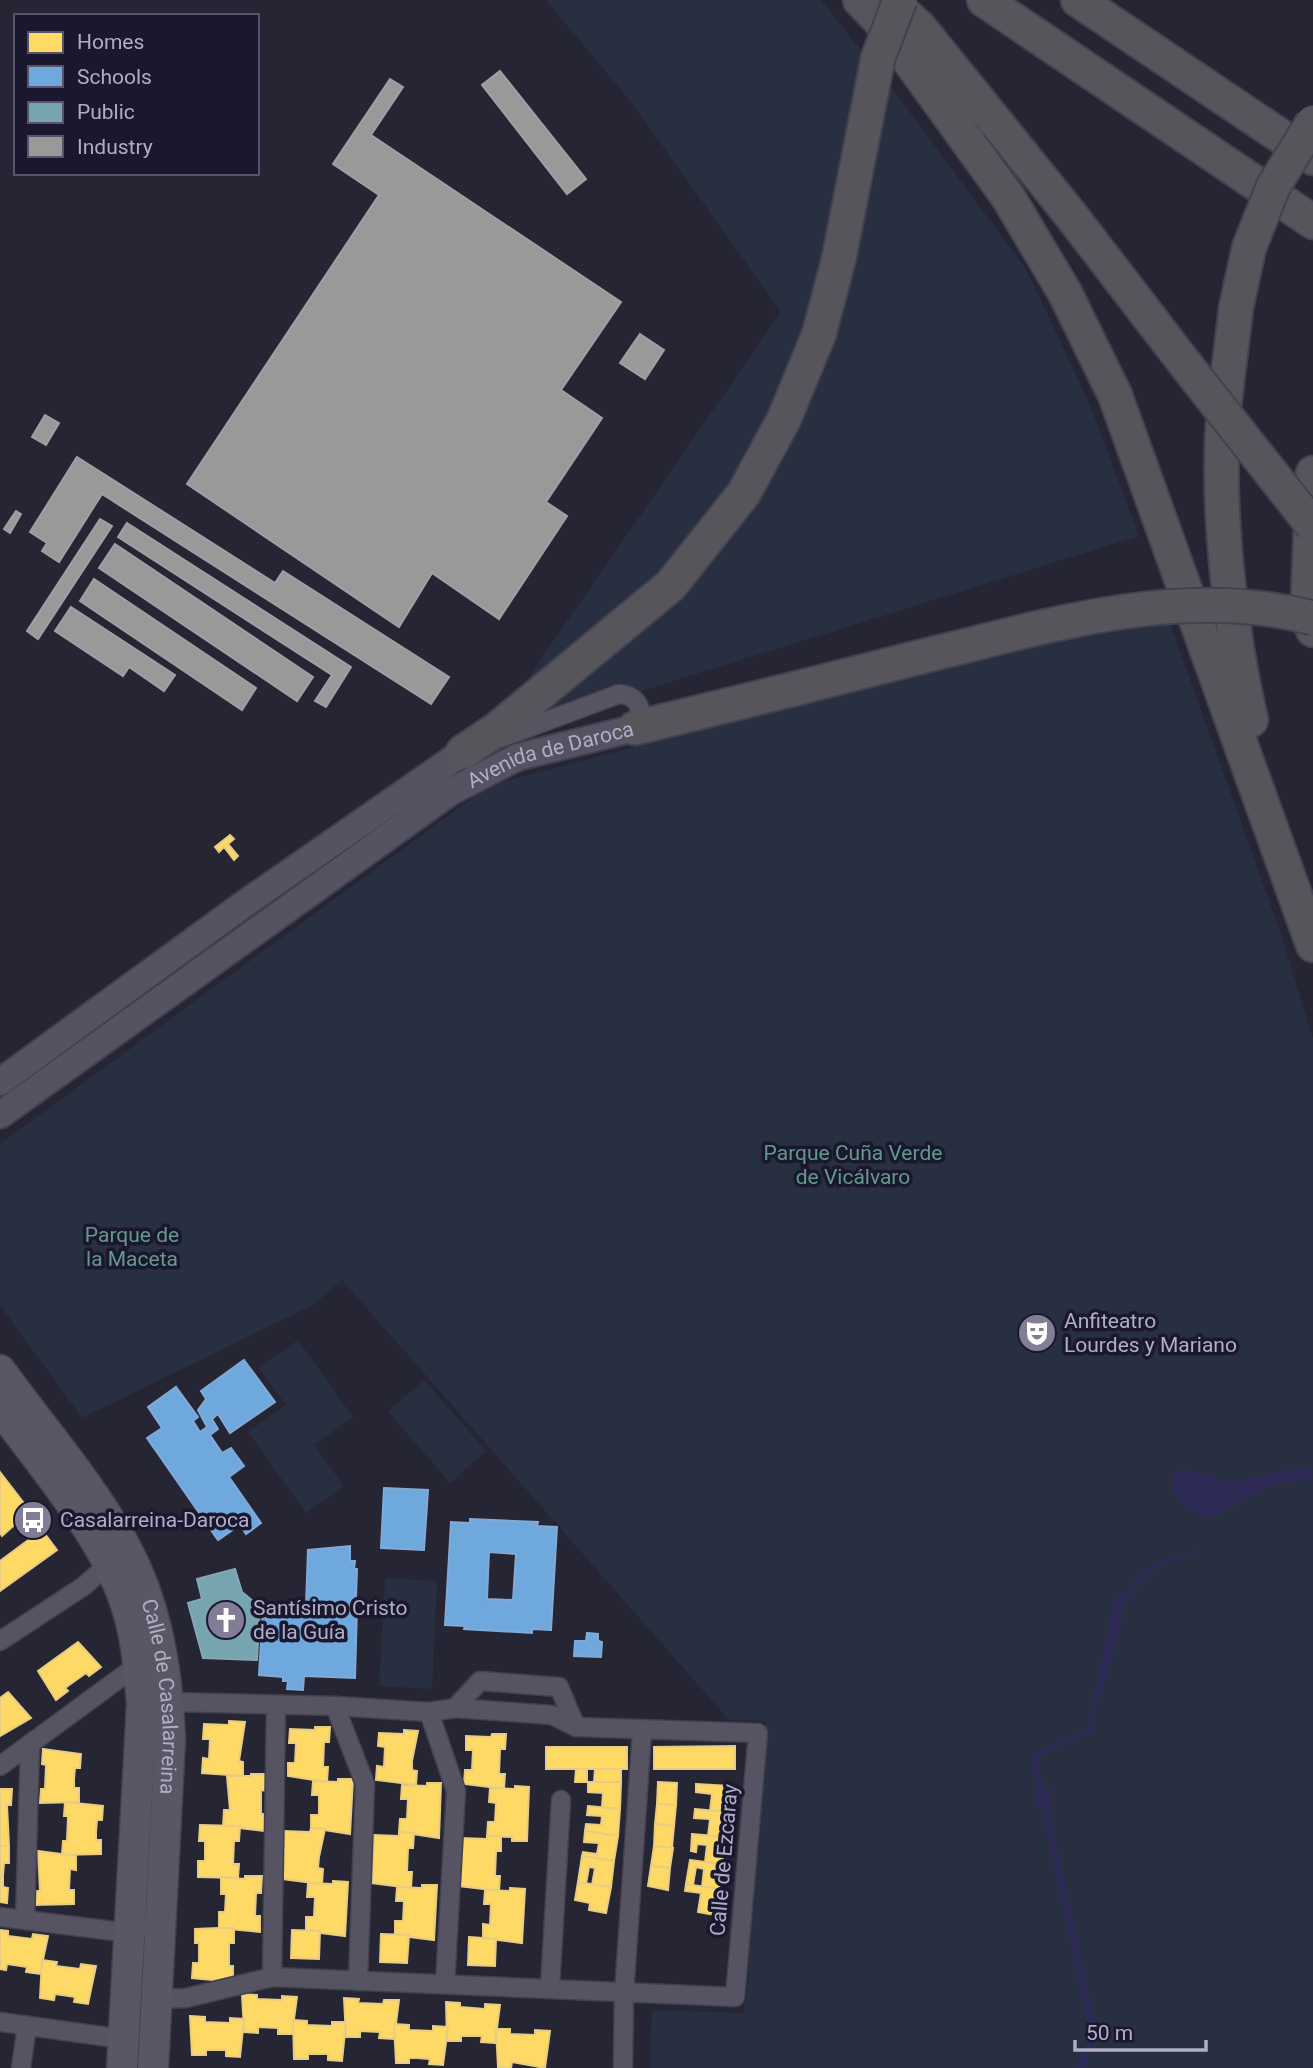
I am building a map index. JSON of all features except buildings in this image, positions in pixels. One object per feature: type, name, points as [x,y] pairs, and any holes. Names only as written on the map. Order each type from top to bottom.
[{"type":"highway","points":[[860,0],[883,24],[1008,197],[1065,293],[1115,395],[1313,945]]},
{"type":"highway","points":[[889,0],[920,28],[1070,214],[1313,526]]},
{"type":"highway","points":[[463,752],[496,730],[671,585],[744,492],[784,419],[819,334],[839,258],[878,58],[900,0]]},
{"type":"highway","points":[[984,0],[1313,222]]},
{"type":"highway","points":[[1077,0],[1313,158]]},
{"type":"highway","points":[[1278,842],[1242,682],[1222,511],[1223,422],[1236,308],[1249,248],[1273,187],[1313,121]]},
{"type":"highway","points":[[1313,473],[1308,600],[1313,630]]},
{"type":"highway","points":[[635,728],[1071,619],[1148,608],[1258,607],[1313,618]]},
{"type":"main road","name":"Avenida de Daroca","points":[[0,1115],[450,792],[518,757],[635,728]]},
{"type":"main road","name":"Avenida de Daroca","points":[[0,1082],[229,915],[463,752]]},
{"type":"main road","name":"Calle de Casalarreina","points":[[0,1370],[89,1491],[118,1557],[139,1664],[170,1739],[153,2068]]},
{"type":"main road","name":"Calle de Casalarreina","points":[[0,1408],[118,1557],[149,1603],[155,1703],[130,1933],[123,2054]]},
{"type":"street","name":"Avenida de Daroca","points":[[463,752],[619,694],[629,696],[639,706],[641,716],[635,728]]},
{"type":"street","points":[[0,1641],[84,1586],[118,1557]]},
{"type":"street","points":[[0,1766],[139,1664]]},
{"type":"street","points":[[455,1708],[480,1681],[559,1687],[576,1727]]},
{"type":"street","name":"Calle de Ezcaray","points":[[155,1703],[276,1704],[429,1712],[455,1708],[552,1715],[576,1727],[758,1733],[735,1997],[272,1977],[186,1998],[156,1998]]},
{"type":"street","points":[[272,1977],[276,1704]]},
{"type":"street","points":[[335,1706],[365,1784],[358,1981]]},
{"type":"street","points":[[429,1712],[456,1791],[445,1984]]},
{"type":"street","points":[[623,2068],[624,1994],[642,1731]]},
{"type":"street","points":[[25,1920],[30,1745]]},
{"type":"street","points":[[550,1987],[561,1800]]},
{"type":"street","points":[[0,1917],[130,1933],[160,1920]]},
{"type":"street","points":[[0,2022],[27,2026],[123,2054]]},
{"type":"street","points":[[21,2068],[27,2026]]},
{"type":"street","name":"Calle de Casalarreina","points":[[123,2054],[153,2068]]},
{"type":"green space","points":[[546,0],[821,0],[897,95],[1026,269],[1090,405],[1139,536],[494,737],[543,656],[781,312],[632,103]]},
{"type":"green space","name":"Parque Cuña Verde de Vicálvaro","points":[[1167,615],[1281,934],[1313,1039],[1313,2068],[650,2068],[652,2010],[743,2013],[748,1983],[752,1876],[759,1847],[766,1721],[729,1720],[342,1280],[313,1305],[82,1418],[0,1305],[0,1144],[490,785],[1118,620]]},
{"type":"green space","points":[[298,1340],[353,1417],[314,1445],[344,1486],[306,1513],[248,1432],[286,1405],[259,1368]]},
{"type":"green space","points":[[424,1380],[486,1451],[450,1483],[388,1411]]},
{"type":"green space","points":[[385,1578],[437,1581],[432,1689],[379,1686]]},
{"type":"shaded area","points":[[1303,1467],[1312,1470],[1313,1479],[1272,1485],[1212,1518],[1196,1512],[1180,1501],[1175,1495],[1171,1479],[1175,1471],[1183,1468],[1231,1482]]},
{"type":"shaded area","points":[[1196,1550],[1197,1553],[1170,1561],[1154,1571],[1122,1606],[1118,1638],[1092,1732],[1037,1756],[1044,1789],[1049,1789],[1052,1804],[1048,1807],[1094,2017],[1096,2036],[1085,2068],[1076,2068],[1090,2038],[1042,1807],[1037,1808],[1033,1793],[1037,1790],[1031,1754],[1087,1729],[1114,1602],[1155,1563]]},
{"type":"place","name":"Anfiteatro Lourdes y Mariano","points":[[1037,1333]]},
{"type":"place","name":"Casalarreina-Daroca","points":[[33,1520]]},
{"type":"place","name":"Santísimo Cristo de la Guía","points":[[226,1620]]},
{"type":"park label","name":"Parque de la Maceta","points":[[132,1247]]}]
